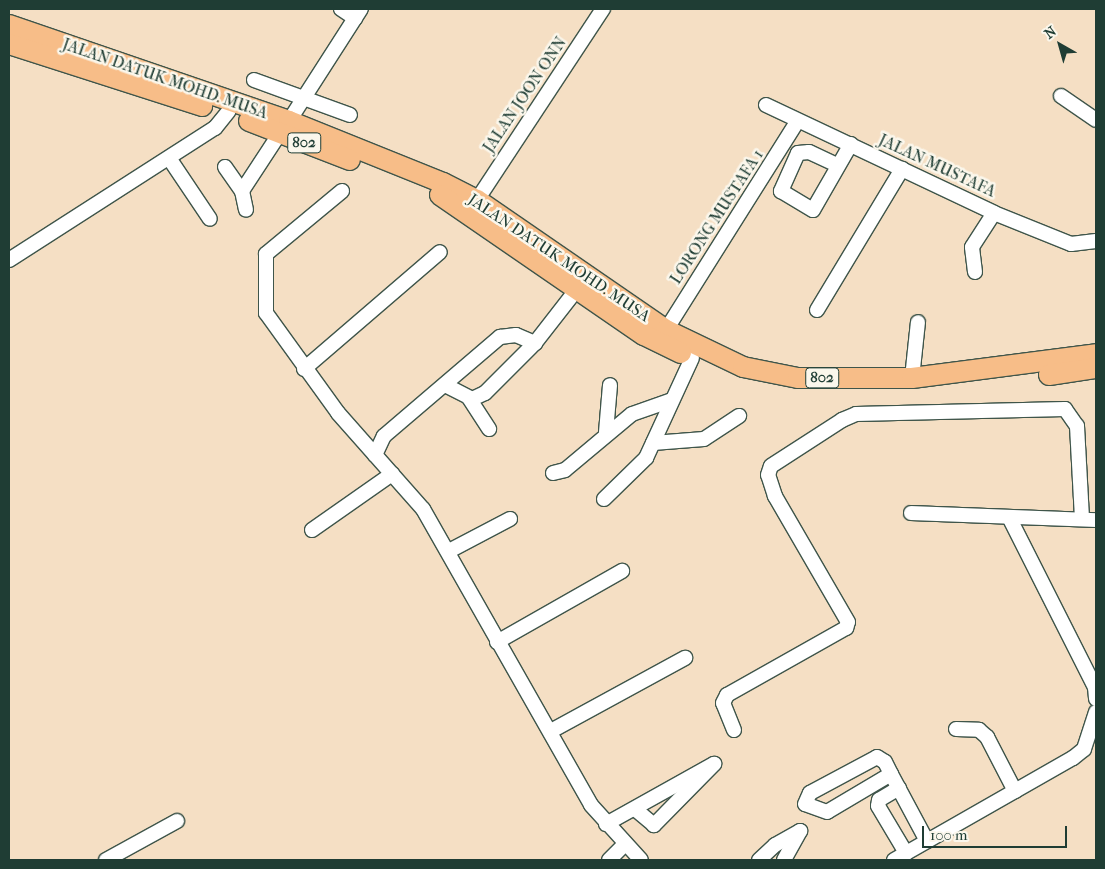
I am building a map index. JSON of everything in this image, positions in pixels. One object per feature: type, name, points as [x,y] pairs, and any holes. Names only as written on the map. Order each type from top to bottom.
[{"type":"highway","name":"JALAN DATUK MOHD. MUSA","points":[[9,26],[285,127],[476,200],[666,330],[743,368],[798,378],[912,378],[1096,354]]},
{"type":"highway","name":"JALAN DATUK MOHD. MUSA","points":[[9,44],[228,112],[285,127],[438,194],[644,335],[692,358],[801,388],[938,386],[1096,368]]},
{"type":"highway","points":[[575,268],[577,289]]},
{"type":"street","points":[[242,191],[358,13],[342,9]]},
{"type":"street","name":"JALAN JOON ONN","points":[[476,200],[603,9]]},
{"type":"street","points":[[254,80],[350,115]]},
{"type":"street","points":[[1061,96],[1096,120]]},
{"type":"street","name":"JALAN MUSTAFA","points":[[766,105],[797,122],[851,144],[994,213],[1072,244],[1096,241]]},
{"type":"street","points":[[9,260],[215,128],[228,112]]},
{"type":"street","name":"LORONG MUSTAFA 1","points":[[666,330],[764,180],[797,122]]},
{"type":"street","points":[[837,165],[801,151],[783,179],[781,191],[813,210],[836,175],[837,165],[851,144]]},
{"type":"street","points":[[170,158],[210,219]]},
{"type":"street","points":[[225,167],[242,191],[246,210]]},
{"type":"street","points":[[817,310],[902,169]]},
{"type":"street","points":[[764,180],[783,179]]},
{"type":"street","points":[[342,191],[266,254],[266,314],[304,369],[375,455],[423,508],[449,551],[497,642],[606,824],[641,860]]},
{"type":"street","points":[[975,272],[972,247],[994,213]]},
{"type":"street","points":[[304,369],[440,252]]},
{"type":"street","points":[[468,398],[485,392],[535,343],[577,289]]},
{"type":"street","points":[[912,378],[918,322]]},
{"type":"street","points":[[375,455],[384,436],[500,337],[516,335],[535,343]]},
{"type":"street","points":[[604,498],[646,458],[692,358]]},
{"type":"street","points":[[445,385],[468,398],[489,429]]},
{"type":"street","points":[[606,432],[610,385]]},
{"type":"street","points":[[553,473],[565,470],[606,432],[632,414],[672,400]]},
{"type":"street","points":[[734,730],[723,703],[727,695],[846,628],[846,617],[775,496],[768,475],[771,466],[842,420],[856,414],[1065,409],[1078,426],[1089,520],[911,513]]},
{"type":"street","points":[[653,443],[704,439],[739,416]]},
{"type":"street","points":[[312,530],[392,474]]},
{"type":"street","points":[[1009,516],[1095,687],[1096,699]]},
{"type":"street","points":[[449,551],[510,519]]},
{"type":"street","points":[[497,642],[622,571]]},
{"type":"street","points":[[551,731],[685,658]]},
{"type":"street","points":[[899,788],[879,800],[878,806],[900,857],[1015,791],[1084,748],[1096,712]]},
{"type":"street","points":[[956,729],[979,730],[987,736],[1015,791]]},
{"type":"street","points":[[891,774],[827,812],[805,804],[810,793],[878,756],[891,774],[899,788],[927,842]]},
{"type":"street","points":[[606,824],[635,809],[711,763],[712,768],[654,825],[635,809]]},
{"type":"street","points":[[840,776],[851,797]]},
{"type":"street","points":[[106,860],[177,821]]},
{"type":"street","points":[[759,860],[795,833],[800,832],[801,837],[784,860]]},
{"type":"street","points":[[609,860],[625,844]]}]
